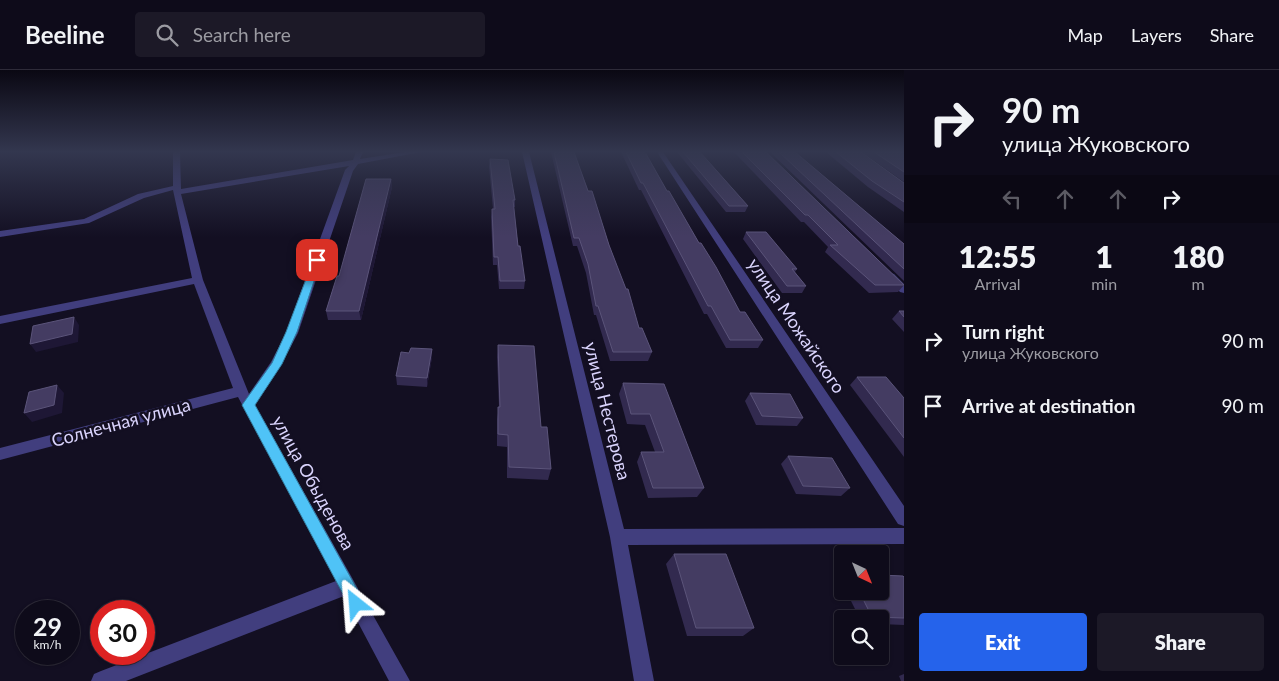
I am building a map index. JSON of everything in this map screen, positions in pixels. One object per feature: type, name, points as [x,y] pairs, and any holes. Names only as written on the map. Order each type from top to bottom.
[{"type":"street","name":"улица Обыденова","points":[[177,181],[177,190],[198,280],[241,391],[400,681]]},
{"type":"street","points":[[0,234],[86,221],[141,196],[229,181]]},
{"type":"street","points":[[248,405],[276,364],[292,332],[345,181]]},
{"type":"street","name":"улица Нестерова","points":[[532,181],[618,537],[644,681]]},
{"type":"street","name":"улица Можайского","points":[[679,181],[904,519]]},
{"type":"street","points":[[883,270],[904,290]]},
{"type":"street","points":[[0,320],[198,280]]},
{"type":"street","name":"Солнечная улица","points":[[0,454],[241,391]]},
{"type":"street","points":[[618,537],[904,536]]},
{"type":"street","points":[[101,681],[347,586]]},
{"type":"building","points":[[366,181],[391,181],[359,311],[326,311],[337,276],[339,276]]},
{"type":"building","points":[[492,181],[512,181],[518,246],[520,246],[525,281],[500,281],[498,257],[494,257],[492,209],[495,209]]},
{"type":"building","points":[[561,181],[584,181],[588,191],[592,191],[609,245],[626,289],[628,289],[639,328],[642,328],[652,352],[613,352],[598,306],[596,306],[588,264],[579,238],[574,238]]},
{"type":"building","points":[[640,181],[661,181],[716,267],[740,312],[745,312],[763,340],[730,340],[711,306],[708,306],[643,183]]},
{"type":"building","points":[[707,181],[725,181],[748,206],[729,206]]},
{"type":"building","points":[[771,181],[796,181],[904,285],[875,285],[830,245],[838,245],[808,215],[805,215]]},
{"type":"building","points":[[809,181],[829,181],[904,244],[904,269]]},
{"type":"building","points":[[872,181],[901,181],[904,183],[904,202]]},
{"type":"building","points":[[746,232],[766,232],[797,269],[792,269],[806,286],[787,286]]},
{"type":"building","points":[[74,317],[72,334],[30,344],[33,326]]},
{"type":"building","points":[[498,345],[534,346],[541,427],[547,427],[551,469],[509,467],[508,435],[498,434],[498,407],[500,407]]},
{"type":"building","points":[[411,348],[432,349],[427,378],[396,376],[401,352],[409,353]]},
{"type":"building","points":[[857,377],[886,377],[904,398],[904,438]]},
{"type":"building","points":[[623,383],[664,384],[704,488],[653,488],[641,452],[664,452],[650,414],[631,414]]},
{"type":"building","points":[[57,385],[54,405],[24,413],[29,392]]},
{"type":"building","points":[[750,393],[790,394],[803,418],[762,416]]},
{"type":"building","points":[[788,456],[832,458],[850,488],[803,486]]},
{"type":"building","points":[[674,554],[726,554],[754,628],[696,628]]},
{"type":"building","points":[[889,575],[904,577],[904,618],[889,618],[889,610],[868,610],[864,600],[889,600]]},
{"type":"route","points":[[317,260],[292,332],[276,364],[248,405],[356,604]]}]
